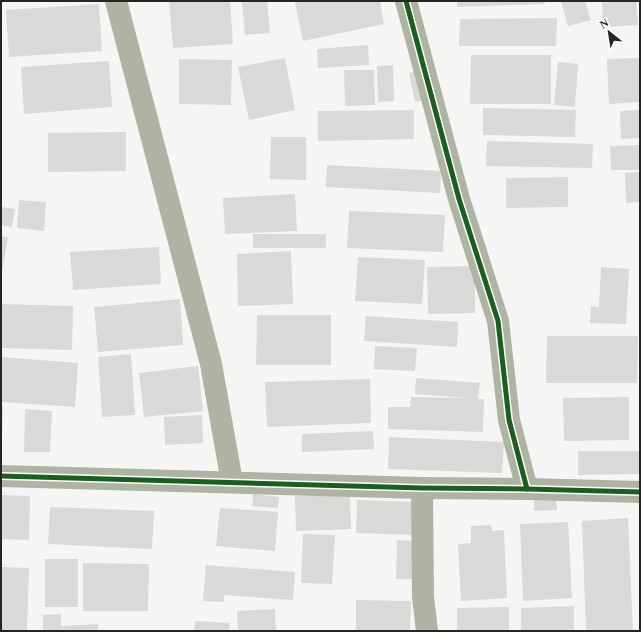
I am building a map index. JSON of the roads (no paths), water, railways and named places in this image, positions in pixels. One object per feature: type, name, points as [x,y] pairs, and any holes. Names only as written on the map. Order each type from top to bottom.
[{"type":"street","points":[[116,1],[211,364],[232,482]]},
{"type":"street","points":[[406,1],[459,200],[498,321],[509,420],[526,489]]},
{"type":"street","points":[[1,476],[422,488],[640,492]]},
{"type":"street","points":[[422,488],[423,597],[428,631]]}]
